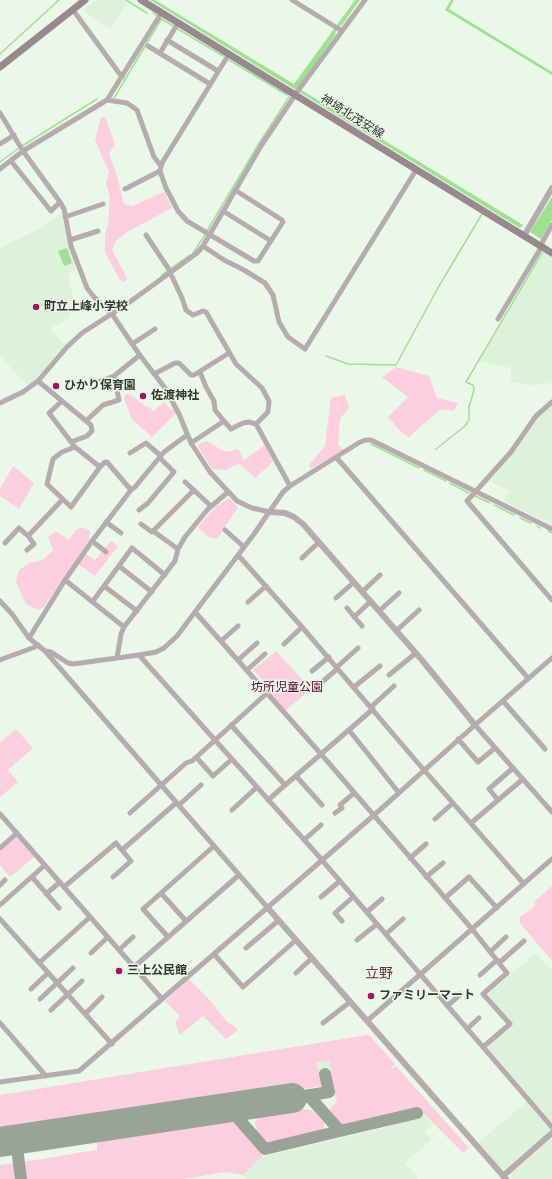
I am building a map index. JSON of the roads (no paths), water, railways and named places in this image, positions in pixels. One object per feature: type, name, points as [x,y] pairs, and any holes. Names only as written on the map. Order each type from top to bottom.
[{"type":"main road","points":[[0,67],[85,0]]},
{"type":"main road","name":"神埼北茂安線","points":[[141,0],[229,54],[298,91],[416,170],[552,253]]},
{"type":"street","points":[[292,0],[342,31]]},
{"type":"street","points":[[0,403],[23,392],[38,381],[67,347],[82,333],[112,314],[170,270],[192,257],[203,246],[207,233],[223,211],[261,146],[298,91],[365,0]]},
{"type":"street","points":[[73,10],[122,77]]},
{"type":"street","points":[[0,169],[23,151],[107,100],[162,12]]},
{"type":"street","points":[[160,53],[178,23]]},
{"type":"street","points":[[168,40],[218,71]]},
{"type":"street","points":[[148,46],[210,84]]},
{"type":"street","points":[[125,189],[160,168],[229,54]]},
{"type":"street","points":[[107,100],[127,103],[137,110],[154,157],[160,168],[166,188],[178,211],[187,221],[254,261],[258,261],[283,222],[235,190]]},
{"type":"street","points":[[0,113],[23,151],[60,202],[70,240],[87,288],[112,314],[132,344],[165,388],[179,414],[191,443],[210,472],[237,501],[252,508],[284,513],[294,517],[304,524],[416,653],[475,725],[552,812]]},
{"type":"street","points":[[0,144],[14,135]]},
{"type":"street","points":[[11,161],[51,211],[60,202]]},
{"type":"street","points":[[203,246],[224,260],[265,283],[273,295],[279,322],[288,337],[305,348],[416,170]]},
{"type":"street","points":[[524,236],[552,188]]},
{"type":"street","points":[[65,217],[104,204]]},
{"type":"street","points":[[223,211],[271,241]]},
{"type":"street","points":[[498,319],[539,251],[552,225]]},
{"type":"street","points":[[70,240],[98,231]]},
{"type":"street","points":[[146,235],[170,270],[186,310],[193,315],[203,311],[206,312],[236,364],[262,388],[269,401],[268,412],[256,424]]},
{"type":"street","points":[[132,344],[155,329]]},
{"type":"street","points":[[154,374],[175,363],[179,363],[191,375],[194,375],[229,353]]},
{"type":"street","points":[[98,382],[114,376],[140,355]]},
{"type":"street","points":[[200,372],[214,401],[215,410],[231,429],[243,423],[249,422],[256,424],[290,486]]},
{"type":"street","points":[[86,421],[103,405],[119,400],[114,376]]},
{"type":"street","points":[[38,381],[91,426],[92,431],[88,436],[71,442]]},
{"type":"street","points":[[62,401],[49,413],[75,447],[100,466]]},
{"type":"street","points":[[552,402],[536,416],[511,452],[467,501],[552,600]]},
{"type":"street","points":[[191,443],[224,421]]},
{"type":"street","points":[[29,638],[65,580],[130,490],[135,487],[160,457],[187,435]]},
{"type":"street","points":[[45,651],[73,664],[156,652],[164,648],[177,636],[270,512],[283,492],[290,486],[360,442],[371,440],[552,529]]},
{"type":"street","points":[[130,453],[146,443],[174,472],[148,503],[139,510]]},
{"type":"street","points":[[75,447],[62,452],[53,459],[50,472],[48,484],[63,500],[71,506],[100,466],[105,462],[107,462],[130,490]]},
{"type":"street","points":[[336,457],[528,678]]},
{"type":"street","points":[[185,482],[211,506]]},
{"type":"street","points":[[153,530],[194,490]]},
{"type":"street","points":[[117,658],[121,634],[124,627],[175,561],[178,549],[185,537],[211,506],[228,492]]},
{"type":"street","points":[[28,536],[63,500]]},
{"type":"street","points":[[106,522],[121,533]]},
{"type":"street","points":[[141,524],[152,532],[153,530],[178,549]]},
{"type":"street","points":[[5,543],[18,528],[28,536],[34,544],[27,550]]},
{"type":"street","points":[[225,530],[244,547]]},
{"type":"street","points":[[92,541],[106,552]]},
{"type":"street","points":[[302,558],[319,542]]},
{"type":"street","points":[[92,601],[132,548],[165,574]]},
{"type":"street","points":[[238,554],[329,657],[424,770],[524,884]]},
{"type":"street","points":[[119,566],[152,592]]},
{"type":"street","points":[[362,592],[380,575]]},
{"type":"street","points":[[65,580],[124,627]]},
{"type":"street","points":[[336,598],[354,582]]},
{"type":"street","points":[[104,586],[137,611]]},
{"type":"street","points":[[248,602],[266,586]]},
{"type":"street","points":[[379,611],[399,593]]},
{"type":"street","points":[[0,601],[12,614],[29,638],[45,651],[161,786],[504,1177],[552,1133]]},
{"type":"street","points":[[354,617],[371,602]]},
{"type":"street","points":[[347,608],[362,626]]},
{"type":"street","points":[[396,631],[419,610]]},
{"type":"street","points":[[195,612],[321,754],[472,929],[507,973],[483,994],[510,1024],[483,1047]]},
{"type":"street","points":[[221,641],[238,626]]},
{"type":"street","points":[[284,644],[302,627]]},
{"type":"street","points":[[238,660],[258,643]]},
{"type":"street","points":[[0,660],[38,645]]},
{"type":"street","points":[[322,682],[358,648]]},
{"type":"street","points":[[389,675],[416,653]]},
{"type":"street","points":[[139,654],[322,860],[552,1127]]},
{"type":"street","points":[[247,670],[265,654]]},
{"type":"street","points":[[312,671],[329,657]]},
{"type":"street","points":[[0,1082],[79,1071],[112,1044],[552,658]]},
{"type":"street","points":[[354,687],[380,666]]},
{"type":"street","points":[[268,800],[349,730],[394,686]]},
{"type":"street","points":[[130,813],[186,763],[192,761],[267,693]]},
{"type":"street","points":[[503,701],[545,749]]},
{"type":"street","points":[[231,725],[285,785]]},
{"type":"street","points":[[349,730],[399,793]]},
{"type":"street","points":[[458,739],[478,762],[495,748]]},
{"type":"street","points":[[196,757],[213,776],[232,759]]},
{"type":"street","points":[[498,800],[489,788],[513,768]]},
{"type":"street","points":[[296,776],[322,806]]},
{"type":"street","points":[[471,823],[523,779]]},
{"type":"street","points":[[122,850],[201,786]]},
{"type":"street","points":[[232,810],[257,787]]},
{"type":"street","points":[[335,813],[342,808],[340,805],[354,793]]},
{"type":"street","points":[[435,819],[453,803]]},
{"type":"street","points":[[1,818],[17,833],[162,999]]},
{"type":"street","points":[[304,840],[321,825]]},
{"type":"street","points":[[0,848],[17,833]]},
{"type":"street","points":[[64,887],[116,843],[131,860],[113,877]]},
{"type":"street","points":[[410,858],[426,844]]},
{"type":"street","points":[[168,938],[143,909],[214,846]]},
{"type":"street","points":[[367,1022],[552,859]]},
{"type":"street","points":[[426,877],[443,863]]},
{"type":"street","points":[[0,905],[45,865]]},
{"type":"street","points":[[134,967],[239,875]]},
{"type":"street","points":[[445,898],[469,876],[497,908]]},
{"type":"street","points":[[32,877],[59,908]]},
{"type":"street","points":[[0,885],[5,880]]},
{"type":"street","points":[[321,897],[340,881]]},
{"type":"street","points":[[46,894],[60,882]]},
{"type":"street","points":[[161,893],[186,921]]},
{"type":"street","points":[[342,921],[335,913],[353,897]]},
{"type":"street","points":[[367,912],[382,900]]},
{"type":"street","points":[[39,963],[90,917]]},
{"type":"street","points":[[0,919],[112,1044]]},
{"type":"street","points":[[386,934],[403,919]]},
{"type":"street","points":[[246,948],[279,920]]},
{"type":"street","points":[[357,940],[377,924]]},
{"type":"street","points":[[90,953],[108,937]]},
{"type":"street","points":[[119,950],[133,937]]},
{"type":"street","points":[[490,952],[506,937]]},
{"type":"street","points":[[214,954],[243,987],[296,940]]},
{"type":"street","points":[[480,975],[524,941]]},
{"type":"street","points":[[296,973],[312,958]]},
{"type":"street","points":[[40,999],[73,968]]},
{"type":"street","points":[[31,988],[48,973]]},
{"type":"street","points":[[51,1010],[82,981]]},
{"type":"street","points":[[447,1006],[461,994]]},
{"type":"street","points":[[85,1014],[102,997]]},
{"type":"street","points":[[323,1023],[350,1002]]},
{"type":"street","points":[[467,1029],[479,1018]]},
{"type":"street","points":[[0,1023],[46,1076]]},
{"type":"waterway","points":[[0,54],[59,0]]},
{"type":"waterway","points":[[126,0],[147,13]]},
{"type":"waterway","points":[[153,13],[157,16]]},
{"type":"waterway","points":[[114,98],[162,18]]},
{"type":"waterway","points":[[162,19],[173,26]]},
{"type":"waterway","points":[[178,29],[223,56]]},
{"type":"waterway","points":[[229,60],[287,95]]},
{"type":"waterway","points":[[207,231],[258,145],[289,97]]},
{"type":"waterway","points":[[22,146],[97,99]]},
{"type":"waterway","points":[[0,162],[19,148]]},
{"type":"waterway","points":[[326,356],[348,364],[396,365],[439,286],[482,214]]},
{"type":"waterway","points":[[193,253],[205,235]]},
{"type":"waterway","points":[[436,449],[465,426],[469,420],[469,407],[474,390],[473,385],[466,382],[542,253]]},
{"type":"waterway","points":[[170,269],[190,255]]},
{"type":"waterway","points":[[161,276],[167,271]]},
{"type":"waterway","points":[[371,444],[419,468]]},
{"type":"waterway","points":[[424,470],[446,481]]},
{"type":"waterway","points":[[450,483],[469,493]]},
{"type":"waterway","points":[[475,496],[490,503]]},
{"type":"waterway","points":[[494,505],[514,515]]},
{"type":"waterway","points":[[520,518],[531,523]]},
{"type":"waterway","points":[[548,531],[552,533]]},
{"type":"place","name":"町立上峰小学校","points":[[36,307]]},
{"type":"place","name":"ひかり保育園","points":[[56,386]]},
{"type":"place","name":"佐渡神社","points":[[143,396]]},
{"type":"place","name":"三上公民館","points":[[119,971]]},
{"type":"place","name":"ファミリーマート","points":[[371,996]]},
{"type":"district","name":"立野","points":[[379,974]]},
{"type":"park label","name":"坊所児童公園","points":[[287,688]]}]
